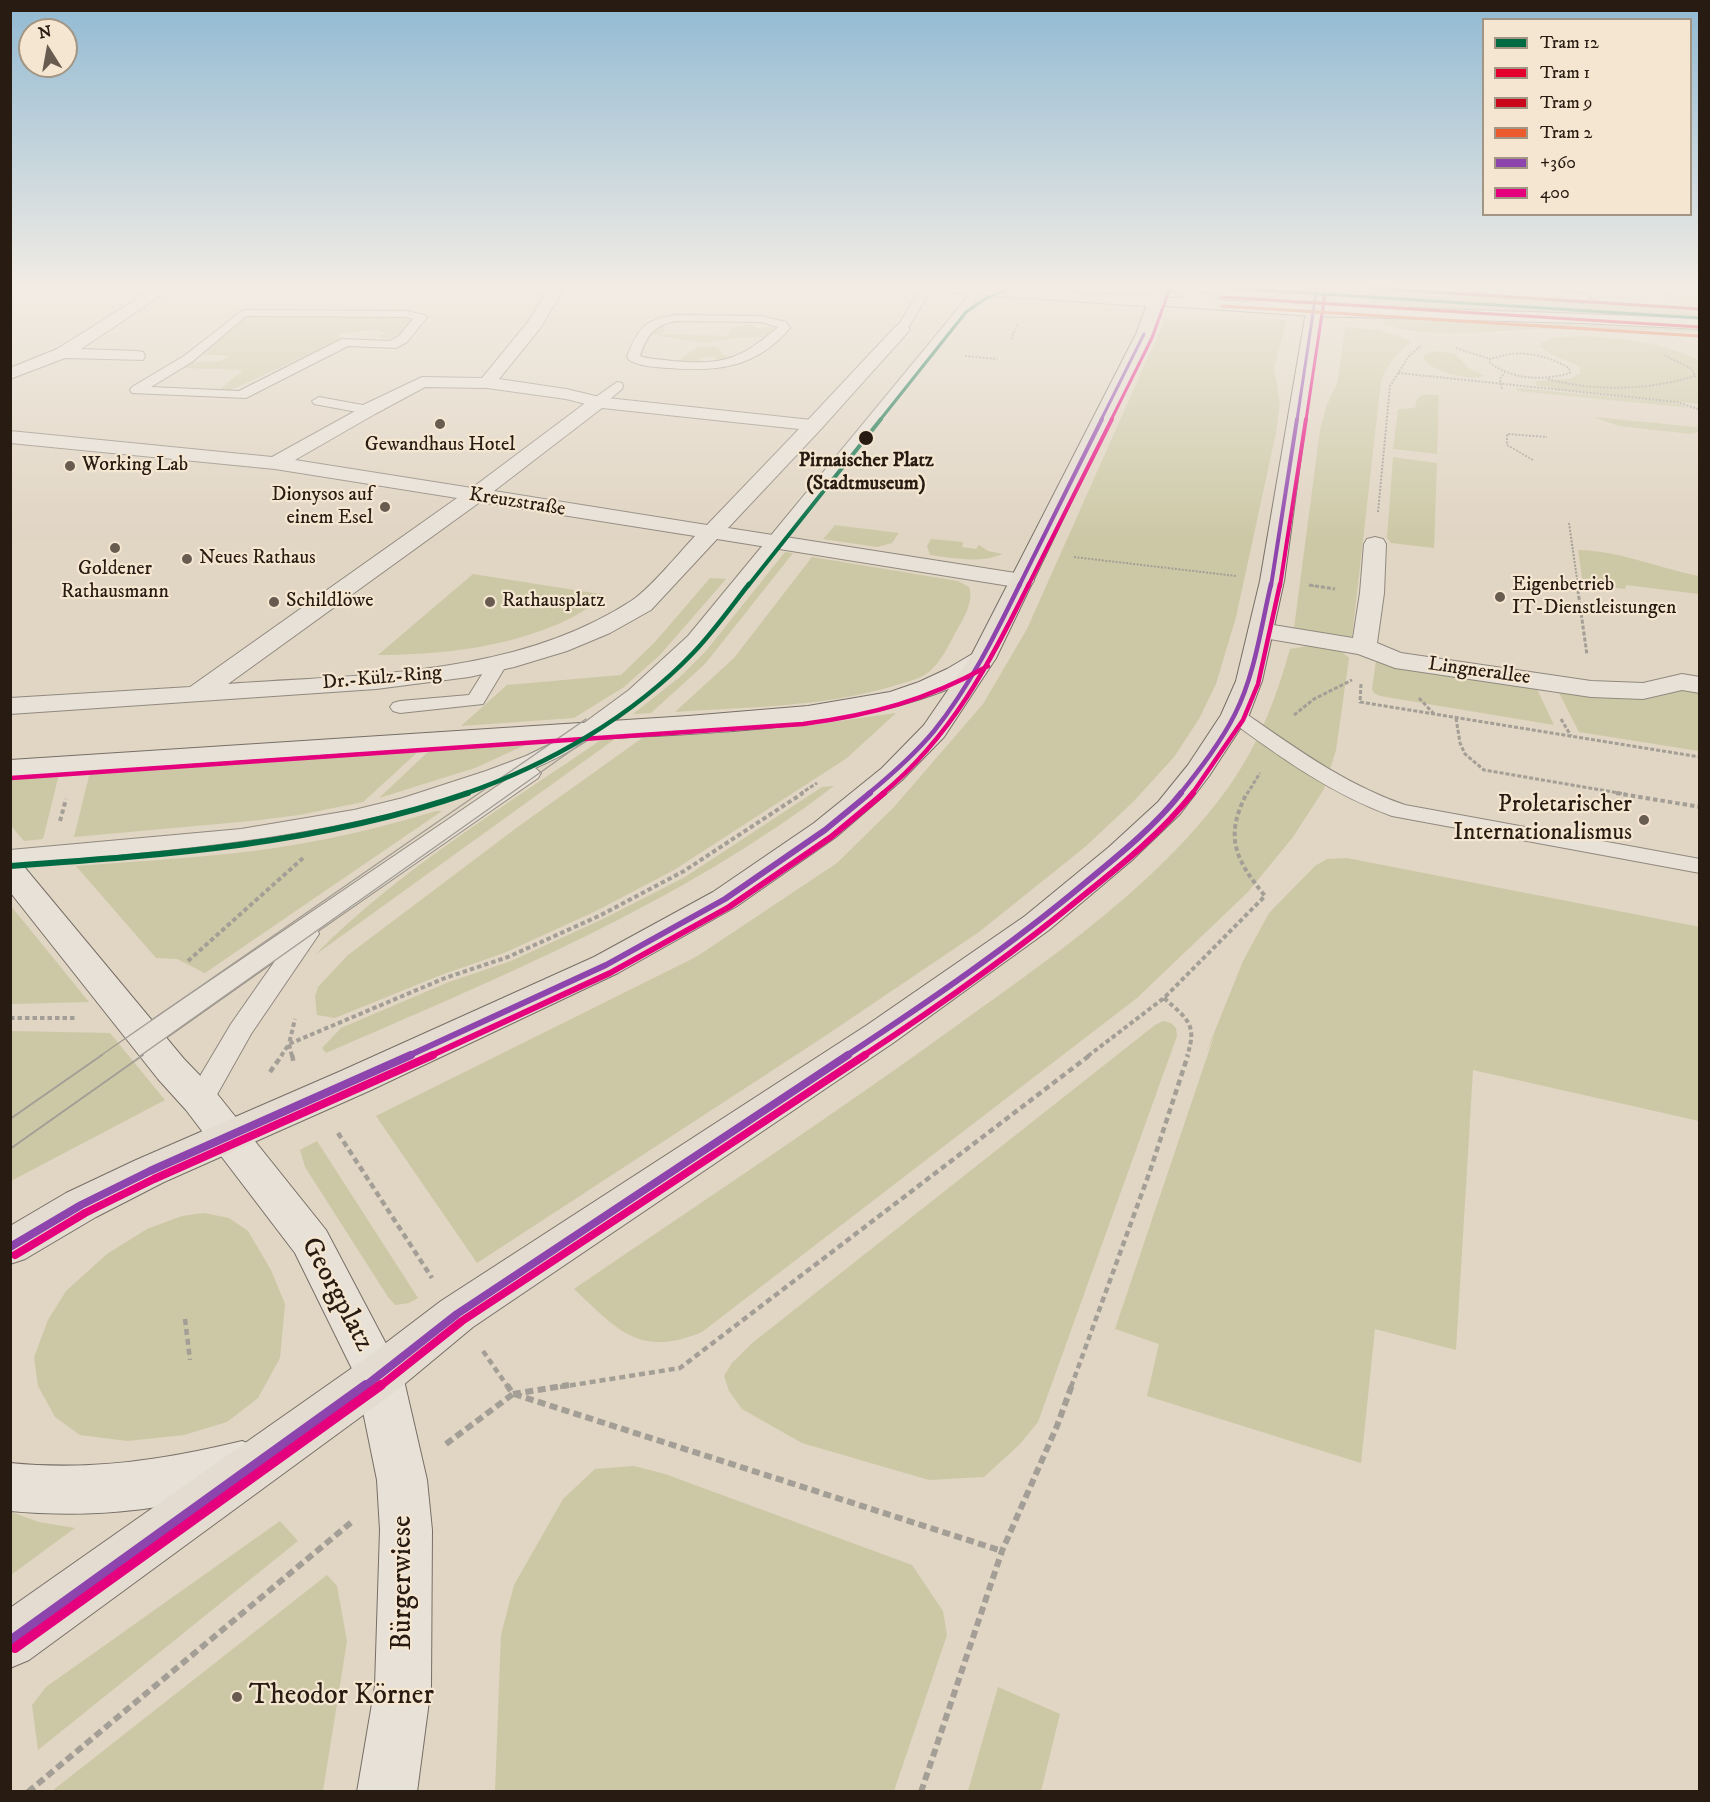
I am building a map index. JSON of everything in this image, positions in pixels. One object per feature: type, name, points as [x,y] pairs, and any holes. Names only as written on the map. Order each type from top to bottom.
[{"type":"main road","points":[[10,1247],[81,1205],[226,1135],[316,1098],[606,965],[725,898],[825,830],[892,774],[934,731],[983,658],[1125,372]]},
{"type":"main road","points":[[380,1376],[457,1314],[880,1034],[1037,923],[1120,854],[1169,808],[1199,770],[1235,715],[1249,681],[1272,581],[1305,372]]},
{"type":"main road","name":"Georgplatz","points":[[10,1641],[380,1376]]},
{"type":"street","points":[[487,383],[496,372]]},
{"type":"street","name":"Dr.-Külz-Ring","points":[[10,706],[393,680],[452,673],[498,664],[567,643],[612,624],[642,605],[862,372]]},
{"type":"street","points":[[275,463],[422,382],[487,383],[566,394],[598,402],[814,425]]},
{"type":"street","points":[[197,694],[474,496],[598,402]]},
{"type":"street","name":"Kreuzstraße","points":[[10,436],[275,463],[1022,581]]},
{"type":"street","points":[[1364,647],[1376,544]]},
{"type":"street","name":"Lingnerallee","points":[[1261,631],[1364,647],[1395,660],[1591,689],[1643,691],[1682,682],[1700,685]]},
{"type":"street","points":[[10,769],[578,736],[740,721],[870,705],[938,685],[983,658]]},
{"type":"street","points":[[10,870],[171,1070],[200,1100],[226,1135]]},
{"type":"street","name":"Georgplatz","points":[[226,1135],[311,1242],[380,1376]]},
{"type":"street","name":"Bürgerwiese","points":[[380,1376],[402,1480],[406,1530],[403,1686],[387,1791]]},
{"type":"street","points":[[10,1487],[51,1492],[119,1490],[196,1476],[264,1458]]},
{"type":"lane","points":[[166,372],[137,390],[273,397]]},
{"type":"lane","points":[[241,395],[286,372]]},
{"type":"lane","points":[[147,1038],[622,706],[695,640],[912,372]]},
{"type":"lane","points":[[598,402],[617,386]]},
{"type":"lane","points":[[319,401],[368,410]]},
{"type":"lane","points":[[400,707],[476,700],[498,664]]},
{"type":"lane","points":[[1235,715],[1327,779],[1371,802],[1412,813],[1700,866]]},
{"type":"lane","points":[[10,857],[206,842],[346,820],[435,797],[518,768],[578,736]]},
{"type":"lane","points":[[200,1100],[240,1030],[317,920]]},
{"type":"path","points":[[1502,389],[1500,378],[1505,372]]},
{"type":"path","points":[[1506,372],[1574,384],[1654,386],[1681,382],[1695,376],[1693,372]]},
{"type":"path","points":[[1545,378],[1570,372]]},
{"type":"path","points":[[1376,544],[1390,386],[1398,373],[1677,402],[1698,409],[1700,414]]},
{"type":"path","points":[[1533,460],[1507,445],[1507,434],[1547,437]]},
{"type":"path","points":[[1569,523],[1591,689]]},
{"type":"path","points":[[1036,552],[1372,593]]},
{"type":"path","points":[[1360,702],[1700,757]]},
{"type":"path","points":[[1456,718],[1462,751],[1468,761],[1484,770],[1700,807]]},
{"type":"path","points":[[57,854],[53,847],[77,764]]},
{"type":"path","points":[[226,1135],[289,1044],[445,978],[508,957],[601,915],[684,871],[823,780]]},
{"type":"path","points":[[183,966],[346,820]]},
{"type":"path","points":[[28,1791],[402,1480],[513,1394],[680,1368],[1164,998],[1265,896]]},
{"type":"path","points":[[921,1791],[1002,1551],[1057,1426],[1150,1171],[1193,1038],[1187,1019],[1164,998]]},
{"type":"path","points":[[10,1018],[86,1018]]},
{"type":"path","points":[[289,1044],[295,1067]]},
{"type":"path","points":[[338,1132],[433,1279]]},
{"type":"path","points":[[185,1318],[190,1360]]},
{"type":"path","points":[[486,1355],[513,1394],[1002,1551]]},
{"type":"shaded area","points":[[241,372],[270,372],[229,391],[218,391]]},
{"type":"shaded area","points":[[1141,372],[1275,372],[1280,403],[1276,433],[1236,617],[1216,684],[1199,719],[1174,757],[1134,801],[1085,847],[979,932],[822,1038],[477,1263],[376,1116],[696,957],[837,863],[894,807],[983,704],[1027,629]]},
{"type":"shaded area","points":[[1339,372],[1385,372],[1381,382],[1352,637],[1294,628],[1320,430],[1326,407],[1338,381]]},
{"type":"shaded area","points":[[1445,372],[1477,372],[1484,376],[1470,377]]},
{"type":"shaded area","points":[[1699,372],[1699,404],[1560,390],[1536,385],[1536,381],[1569,379],[1581,373]]},
{"type":"shaded area","points":[[1517,388],[1672,402],[1690,408],[1517,391]]},
{"type":"shaded area","points":[[1422,395],[1439,395],[1437,454],[1393,449],[1398,409],[1415,408],[1417,399]]},
{"type":"shaded area","points":[[1594,417],[1697,427],[1698,432],[1691,434],[1618,426]]},
{"type":"shaded area","points":[[1393,457],[1437,463],[1434,548],[1391,543],[1387,538]]},
{"type":"shaded area","points":[[835,525],[899,533],[892,543],[877,547],[823,539]]},
{"type":"shaded area","points":[[931,539],[963,542],[962,547],[976,549],[979,545],[988,551],[1003,554],[976,560],[930,555],[927,546]]},
{"type":"shaded area","points":[[1578,550],[1609,553],[1699,576],[1699,594],[1626,585],[1625,589],[1583,584]]},
{"type":"shaded area","points":[[785,552],[793,553],[705,664],[651,713],[633,714],[681,676],[706,651]]},
{"type":"shaded area","points":[[812,557],[958,581],[969,587],[970,598],[965,615],[934,668],[925,675],[910,681],[837,699],[675,712],[734,658]]},
{"type":"shaded area","points":[[473,574],[606,595],[571,618],[525,636],[452,651],[378,655]]},
{"type":"shaded area","points":[[710,578],[726,579],[660,655],[624,687],[574,718],[461,726],[507,685],[621,675],[655,642]]},
{"type":"shaded area","points":[[1308,646],[1340,650],[1349,658],[1336,750],[1324,789],[1293,837],[1248,892],[1137,998],[702,1332],[662,1342],[645,1341],[617,1327],[574,1289],[912,1058],[1070,942],[1143,882],[1177,849],[1234,779],[1244,764],[1267,716],[1290,649]]},
{"type":"shaded area","points":[[1376,661],[1536,687],[1554,725],[1380,696],[1372,689]]},
{"type":"shaded area","points":[[1686,690],[1699,691],[1699,751],[1579,732],[1558,691],[1622,696],[1653,695]]},
{"type":"shaded area","points":[[896,713],[847,758],[674,870],[594,912],[504,953],[441,975],[335,1018],[317,1015],[315,997],[318,987],[348,955],[519,826],[645,736],[812,725]]},
{"type":"shaded area","points":[[619,736],[315,955],[382,895],[454,840],[605,737]]},
{"type":"shaded area","points":[[532,742],[475,768],[379,798],[432,748]]},
{"type":"shaded area","points":[[420,750],[363,802],[299,815],[251,821],[74,837],[90,772]]},
{"type":"shaded area","points":[[59,774],[43,839],[24,841],[11,826],[10,777]]},
{"type":"shaded area","points":[[834,786],[775,828],[715,866],[588,935],[458,996],[326,1053],[322,1048],[341,1028],[449,982],[511,961],[603,919],[685,877],[822,787]]},
{"type":"shaded area","points":[[442,811],[205,973],[177,959],[156,958],[76,866],[254,851],[359,832]]},
{"type":"shaded area","points":[[1347,858],[1700,927],[1699,1121],[1473,1070],[1456,1350],[1375,1329],[1361,1463],[1147,1396],[1159,1344],[1115,1329],[1214,1036],[1206,1053],[1243,961],[1269,913],[1315,866],[1327,859]]},
{"type":"shaded area","points":[[11,906],[89,1002],[11,1004]]},
{"type":"shaded area","points":[[1163,1021],[1171,1023],[1176,1028],[1177,1036],[1038,1422],[1020,1444],[984,1477],[929,1480],[802,1443],[742,1409],[729,1391],[724,1376],[732,1363],[751,1344]]},
{"type":"shaded area","points":[[11,1031],[110,1033],[165,1100],[11,1181]]},
{"type":"shaded area","points":[[317,1141],[418,1298],[409,1303],[395,1305],[388,1297],[305,1167],[300,1150]]},
{"type":"shaded area","points":[[204,1213],[229,1218],[248,1231],[271,1270],[285,1304],[280,1358],[258,1398],[227,1422],[184,1435],[127,1441],[80,1435],[55,1417],[38,1386],[34,1357],[48,1320],[66,1291],[107,1254],[147,1229],[182,1216]]},
{"type":"shaded area","points":[[634,1466],[665,1474],[912,1565],[943,1611],[947,1635],[894,1791],[495,1791],[501,1635],[514,1585],[563,1499],[595,1469]]},
{"type":"shaded area","points":[[11,1512],[39,1522],[75,1528],[11,1575]]},
{"type":"shaded area","points":[[280,1521],[298,1541],[38,1750],[32,1705],[46,1687]]},
{"type":"shaded area","points":[[327,1575],[337,1586],[347,1641],[323,1791],[52,1791]]},
{"type":"shaded area","points":[[998,1687],[1060,1714],[1041,1791],[968,1791]]},
{"type":"tram line","name":"12","points":[[10,866],[258,844],[340,830],[420,810],[497,782],[571,746],[640,700],[700,646],[918,372]]},
{"type":"tram line","points":[[100,1056],[586,719]]},
{"type":"tram line","points":[[140,1056],[613,721]]},
{"type":"tram line","points":[[10,1119],[102,1055]]},
{"type":"tram line","points":[[10,1149],[143,1055]]},
{"type":"transit line","name":"+360","points":[[10,1247],[81,1205],[150,1171],[355,1081],[606,965],[725,899],[825,830],[892,774],[934,731],[983,658],[1125,372]]},
{"type":"transit line","name":"400","points":[[15,1255],[85,1213],[154,1179],[359,1089],[610,973],[729,907],[831,837],[898,781],[940,737],[990,663],[1135,372]]},
{"type":"transit line","name":"+360","points":[[10,1641],[379,1376],[457,1314],[880,1034],[1037,923],[1120,854],[1169,808],[1199,770],[1235,715],[1249,681],[1272,581],[1304,372]]},
{"type":"transit line","name":"400","points":[[15,1648],[384,1383],[462,1321],[885,1042],[1042,930],[1126,861],[1176,814],[1207,775],[1243,720],[1258,684],[1281,582],[1313,372]]},
{"type":"transit line","name":"400","points":[[11,778],[803,724],[897,707],[958,683],[988,666]]},
{"type":"place","name":"Gewandhaus Hotel","points":[[440,424]]},
{"type":"place","name":"Pirnaischer Platz (Stadtmuseum)","points":[[866,438]]},
{"type":"place","name":"Working Lab","points":[[70,466]]},
{"type":"place","name":"Dionysos auf einem Esel","points":[[385,507]]},
{"type":"place","name":"Goldener Rathausmann","points":[[115,548]]},
{"type":"place","name":"Neues Rathaus","points":[[187,559]]},
{"type":"place","name":"Eigenbetrieb IT-Dienstleistungen","points":[[1500,597]]},
{"type":"place","name":"Schildlöwe","points":[[274,602]]},
{"type":"place","name":"Rathausplatz","points":[[490,602]]},
{"type":"place","name":"Proletarischer Internationalismus","points":[[1644,820]]},
{"type":"place","name":"Theodor Körner","points":[[237,1697]]}]
